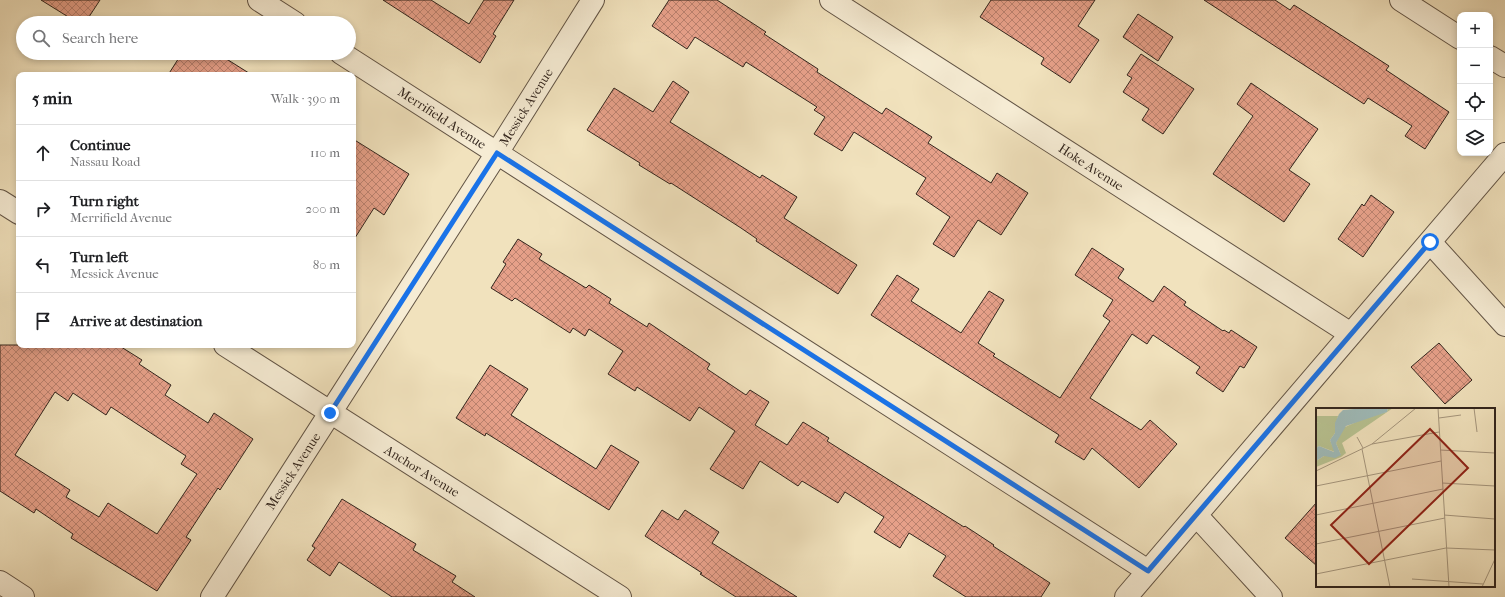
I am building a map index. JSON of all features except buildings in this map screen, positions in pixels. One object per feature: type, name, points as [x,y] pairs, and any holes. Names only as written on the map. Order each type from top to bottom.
[{"type":"street","points":[[259,0],[284,16]]},
{"type":"street","name":"Messick Avenue","points":[[212,597],[497,153],[593,0]]},
{"type":"street","name":"Hoke Avenue","points":[[831,0],[1351,334]]},
{"type":"street","points":[[1401,0],[1457,36]]},
{"type":"street","points":[[1493,59],[1505,66]]},
{"type":"street","name":"Merrifield Avenue","points":[[352,60],[1148,571]]},
{"type":"street","points":[[1126,597],[1505,154]]},
{"type":"street","points":[[0,201],[16,211]]},
{"type":"street","points":[[1430,242],[1505,324]]},
{"type":"street","name":"Anchor Avenue","points":[[230,348],[620,597]]},
{"type":"street","points":[[1196,515],[1271,597]]},
{"type":"street","points":[[0,582],[23,597]]},
{"type":"route","points":[[330,413],[497,153],[1148,571],[1430,242]]}]
